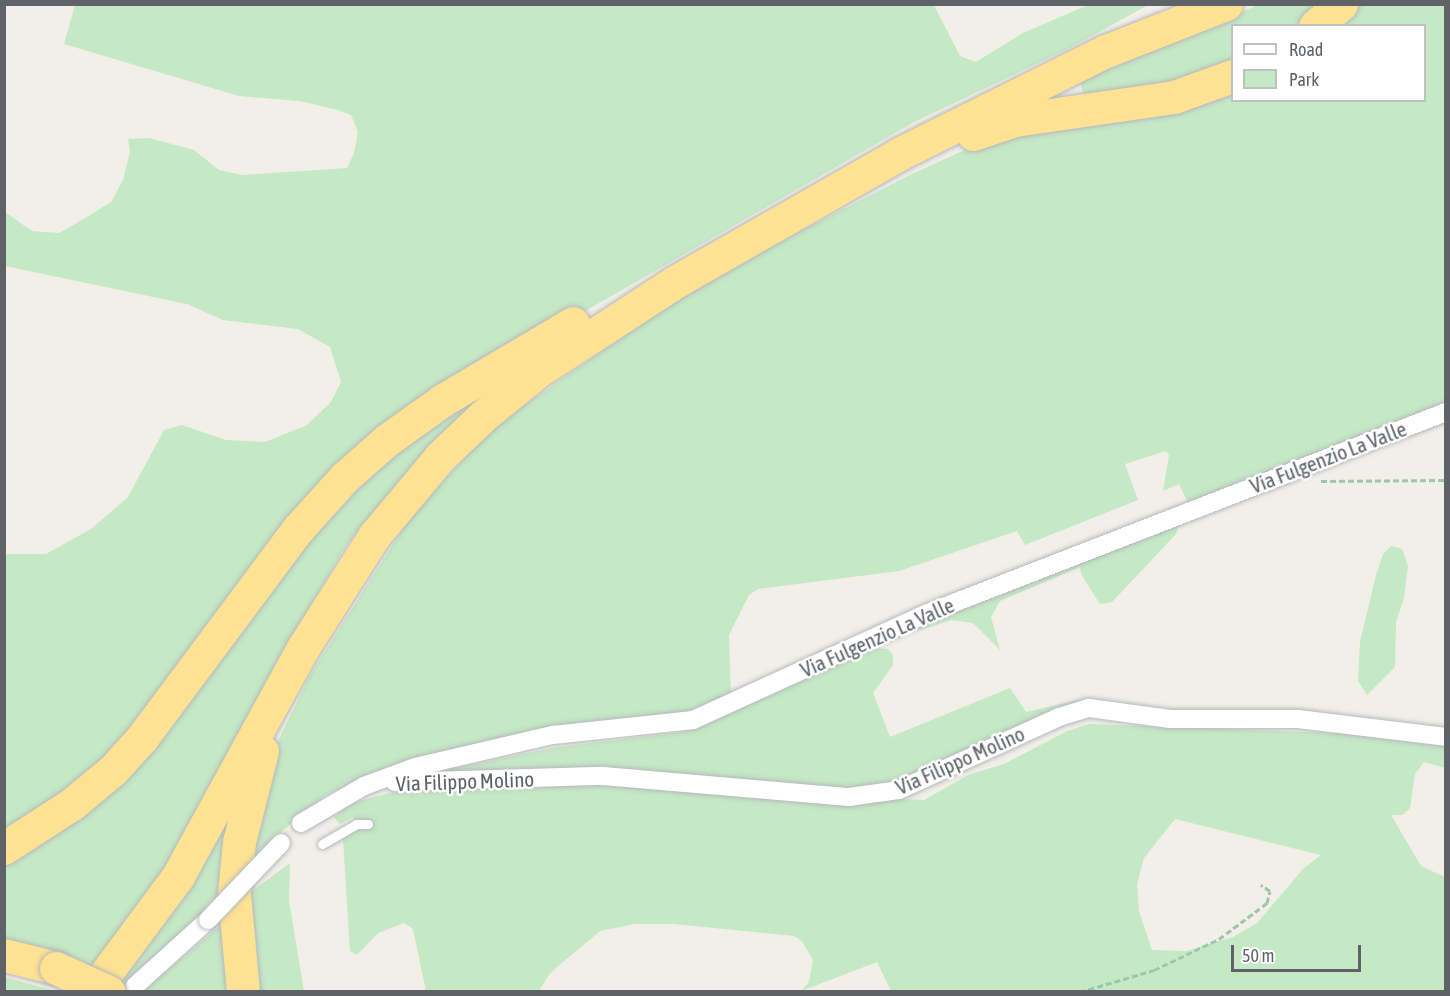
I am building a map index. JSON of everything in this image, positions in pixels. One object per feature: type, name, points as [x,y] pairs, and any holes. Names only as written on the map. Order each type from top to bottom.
[{"type":"highway","points":[[1002,100],[1077,47],[1164,4]]},
{"type":"highway","points":[[92,992],[178,876],[266,715],[374,536],[440,458],[537,372],[727,251],[899,154],[1002,100],[1106,51],[1226,4]]},
{"type":"highway","points":[[1317,24],[1341,4]]},
{"type":"highway","points":[[899,154],[950,144],[1014,120],[1174,97],[1231,77]]},
{"type":"highway","points":[[4,848],[72,804],[113,770],[168,709],[298,529],[344,478],[387,440],[443,400],[607,303],[727,251]]},
{"type":"highway","points":[[243,992],[234,893],[239,842],[263,747],[266,715]]},
{"type":"highway","points":[[9,957],[56,968],[122,989]]},
{"type":"street","name":"Via Fulgenzio La Valle","points":[[301,823],[363,786],[415,767],[553,735],[693,720],[928,613],[1446,412]]},
{"type":"street","name":"Via Filippo Molino","points":[[363,786],[432,778],[603,776],[849,796],[899,790],[1059,717],[1089,708],[1170,719],[1298,719],[1446,737]]},
{"type":"street","points":[[122,989],[208,920],[281,843]]},
{"type":"lane","points":[[322,843],[356,824],[368,824]]},
{"type":"path","points":[[1288,472],[1307,480],[1446,480]]},
{"type":"path","points":[[1080,992],[1154,970],[1219,939],[1267,903],[1270,891],[1261,885]]},
{"type":"green space","points":[[75,5],[934,5],[960,56],[976,62],[1023,33],[1088,5],[1148,5],[1070,48],[914,122],[422,405],[109,766],[5,835],[5,554],[46,554],[91,529],[128,497],[164,430],[182,425],[226,440],[265,442],[307,425],[331,402],[341,382],[330,347],[298,329],[223,320],[187,304],[5,266],[5,212],[32,231],[59,233],[87,217],[111,202],[123,180],[130,152],[128,139],[149,138],[194,150],[219,170],[242,175],[347,168],[354,153],[358,132],[351,115],[338,110],[300,101],[239,96],[64,44]]},
{"type":"green space","points":[[1258,5],[1337,5],[1309,24],[1231,24],[1231,70],[1084,96],[1080,81]]},
{"type":"green space","points":[[1356,5],[1445,5],[1445,403],[1189,505],[1179,484],[1163,491],[1169,455],[1166,451],[1125,464],[1138,500],[1025,545],[1017,531],[899,571],[758,589],[749,595],[729,635],[731,696],[686,715],[441,754],[382,769],[326,795],[275,837],[242,873],[263,772],[310,675],[409,519],[493,427],[705,280],[910,175],[1006,131],[1231,88],[1231,102],[1426,102],[1426,24],[1336,24]]},
{"type":"green space","points":[[467,403],[469,414],[362,525],[344,549],[282,654],[223,776],[97,973],[5,946],[4,857],[30,843],[353,482]]},
{"type":"green space","points":[[1182,518],[1176,534],[1112,602],[1100,604],[1081,574],[1080,567],[1000,601],[991,617],[1000,650],[973,623],[951,620],[897,638],[913,626]]},
{"type":"green space","points":[[1391,546],[1402,549],[1408,566],[1404,598],[1396,622],[1395,667],[1367,695],[1358,681],[1360,642],[1376,575],[1383,554]]},
{"type":"green space","points":[[876,648],[888,649],[893,655],[893,665],[873,693],[890,737],[1010,688],[1026,712],[1078,700],[1094,705],[924,777],[847,791],[418,776],[557,747],[684,732]]},
{"type":"green space","points":[[1089,724],[1361,734],[1445,742],[1445,768],[1424,762],[1415,774],[1410,808],[1402,815],[1391,815],[1421,866],[1445,877],[1445,991],[891,991],[877,962],[801,991],[809,982],[813,960],[802,941],[794,936],[674,924],[635,924],[600,931],[550,973],[539,991],[426,991],[413,929],[404,923],[378,933],[357,955],[350,951],[343,839],[358,828],[353,817],[340,824],[334,817],[353,802],[399,791],[448,786],[522,790],[568,784],[924,800],[968,775],[1004,764],[1067,731]],"holes":[[[1175,819],[1321,855],[1304,868],[1257,923],[1233,937],[1186,951],[1152,950],[1139,911],[1137,884],[1144,858]]]},
{"type":"green space","points":[[223,819],[233,823],[227,886],[130,988],[109,977]]},
{"type":"green space","points":[[290,863],[289,900],[304,991],[248,991],[238,907],[252,891]]},
{"type":"green space","points":[[223,923],[232,991],[142,992]]},
{"type":"green space","points":[[4,977],[48,989],[54,991],[5,991]]}]
